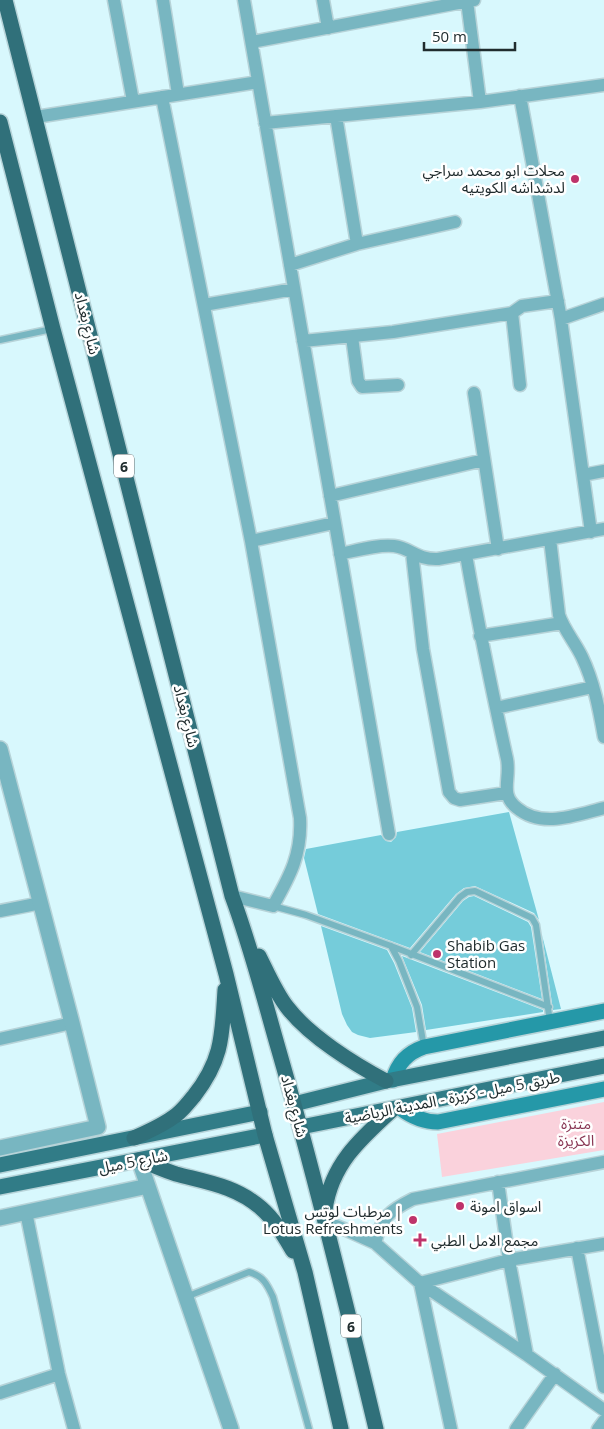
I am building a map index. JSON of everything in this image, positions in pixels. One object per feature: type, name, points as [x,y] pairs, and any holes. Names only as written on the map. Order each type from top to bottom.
[{"type":"highway","name":"شارع بغداد","points":[[5,0],[232,896],[245,931],[301,1127],[376,1429]]},
{"type":"highway","name":"شارع بغداد","points":[[0,122],[53,329],[226,974],[265,1135],[305,1272],[341,1429]]},
{"type":"highway","points":[[245,931],[286,1007],[304,1025],[330,1046],[357,1065],[389,1081]]},
{"type":"highway","points":[[134,1138],[173,1118],[184,1108],[203,1084],[215,1060],[220,1043],[226,974]]},
{"type":"highway","points":[[325,1220],[328,1196],[347,1154],[363,1136],[396,1109]]},
{"type":"highway","points":[[140,1160],[175,1173],[225,1187],[248,1199],[274,1221],[305,1272]]},
{"type":"main road","points":[[389,1081],[400,1062],[407,1055],[424,1047],[549,1014],[604,1011]]},
{"type":"main road","name":"طريق 5 ميل - كزيزة - المدينة الرياضية","points":[[294,1104],[389,1081],[604,1038]]},
{"type":"main road","name":"طريق 5 ميل - كزيزة - المدينة الرياضية","points":[[301,1127],[604,1066]]},
{"type":"main road","points":[[396,1109],[430,1122],[438,1122],[604,1089]]},
{"type":"main road","name":"شارع 5 ميل","points":[[0,1165],[260,1112]]},
{"type":"main road","name":"شارع 5 ميل","points":[[0,1187],[265,1135]]},
{"type":"street","points":[[114,0],[133,102]]},
{"type":"street","points":[[164,0],[178,94]]},
{"type":"street","points":[[244,0],[389,834]]},
{"type":"street","points":[[323,0],[328,28]]},
{"type":"street","points":[[401,0],[403,13]]},
{"type":"street","points":[[252,42],[471,0],[480,102]]},
{"type":"street","points":[[36,117],[258,82]]},
{"type":"street","points":[[265,123],[480,102],[604,85]]},
{"type":"street","points":[[340,554],[388,546],[400,547],[431,559],[466,555],[598,530],[583,475],[561,319],[520,96]]},
{"type":"street","points":[[162,97],[251,541],[300,828],[294,864],[273,906],[232,896]]},
{"type":"street","points":[[336,116],[357,244]]},
{"type":"street","points":[[290,265],[357,244],[455,222]]},
{"type":"street","points":[[204,305],[294,289]]},
{"type":"street","points":[[303,341],[352,337],[512,313],[522,306],[558,301]]},
{"type":"street","points":[[561,319],[604,304]]},
{"type":"street","points":[[512,313],[520,385]]},
{"type":"street","points":[[352,337],[358,381],[362,387],[398,385]]},
{"type":"street","points":[[474,393],[498,548]]},
{"type":"street","points":[[330,496],[484,460]]},
{"type":"street","points":[[583,475],[604,471]]},
{"type":"street","points":[[251,541],[334,524]]},
{"type":"street","points":[[550,539],[559,615],[580,654],[594,687],[604,736]]},
{"type":"street","points":[[412,553],[423,649],[450,792],[454,798],[460,800],[506,793]]},
{"type":"street","points":[[466,555],[480,636],[508,765],[506,793],[508,799],[518,809],[530,816],[540,818],[559,819],[604,808]]},
{"type":"street","points":[[480,636],[562,623]]},
{"type":"street","points":[[496,708],[594,687]]},
{"type":"street","points":[[0,749],[98,1127],[0,1148]]},
{"type":"street","points":[[0,911],[41,903]]},
{"type":"street","points":[[0,1039],[72,1023]]},
{"type":"street","points":[[140,1160],[228,1428]]},
{"type":"street","points":[[375,1243],[380,1225],[389,1213],[413,1199],[604,1162]]},
{"type":"street","points":[[498,1182],[509,1260],[527,1355]]},
{"type":"street","points":[[0,1218],[148,1186]]},
{"type":"street","points":[[26,1212],[59,1374],[74,1429]]},
{"type":"street","points":[[325,1220],[375,1243],[420,1283],[527,1355],[604,1410]]},
{"type":"street","points":[[420,1283],[509,1260],[604,1244]]},
{"type":"street","points":[[577,1248],[604,1387]]},
{"type":"street","points":[[420,1283],[451,1429]]},
{"type":"street","points":[[0,1393],[59,1374]]},
{"type":"street","points":[[516,1429],[554,1374]]},
{"type":"street","points":[[598,1429],[604,1421]]},
{"type":"lane","points":[[0,340],[53,329]]},
{"type":"lane","points":[[411,955],[460,897],[467,892],[475,891],[532,918],[536,924],[549,1014]]},
{"type":"lane","points":[[273,906],[306,915],[392,946],[549,1014]]},
{"type":"lane","points":[[392,946],[400,961],[417,1007],[424,1047]]},
{"type":"lane","points":[[186,1297],[249,1272],[259,1275],[267,1283],[274,1297],[309,1429]]},
{"type":"green space","name":"متنزة الكزيزة","points":[[604,1102],[604,1150],[442,1177],[437,1134]]},
{"type":"building","points":[[509,812],[539,920],[534,913],[475,886],[464,888],[456,894],[410,948],[318,914],[304,858],[306,849],[381,835],[386,841],[391,842],[396,837],[397,832]]},
{"type":"building","points":[[474,896],[528,922],[531,927],[542,999],[420,952],[463,901]]},
{"type":"building","points":[[321,926],[387,950],[412,1008],[416,1032],[370,1038],[352,1032],[342,1014]]},
{"type":"building","points":[[542,935],[561,1009],[553,1010]]},
{"type":"building","points":[[402,956],[543,1010],[543,1012],[426,1030],[422,1005]]},
{"type":"place","name":"محلات ابو محمد سراجي لدشداشه الكويتيه","points":[[575,179]]},
{"type":"place","name":"Shabib Gas Station","points":[[437,954]]},
{"type":"place","name":"اسواق امونة","points":[[460,1206]]},
{"type":"place","name":"مرطبات لوتس | Lotus Refreshments","points":[[413,1220]]},
{"type":"place","name":"مجمع الامل الطبي","points":[[420,1240]]}]
